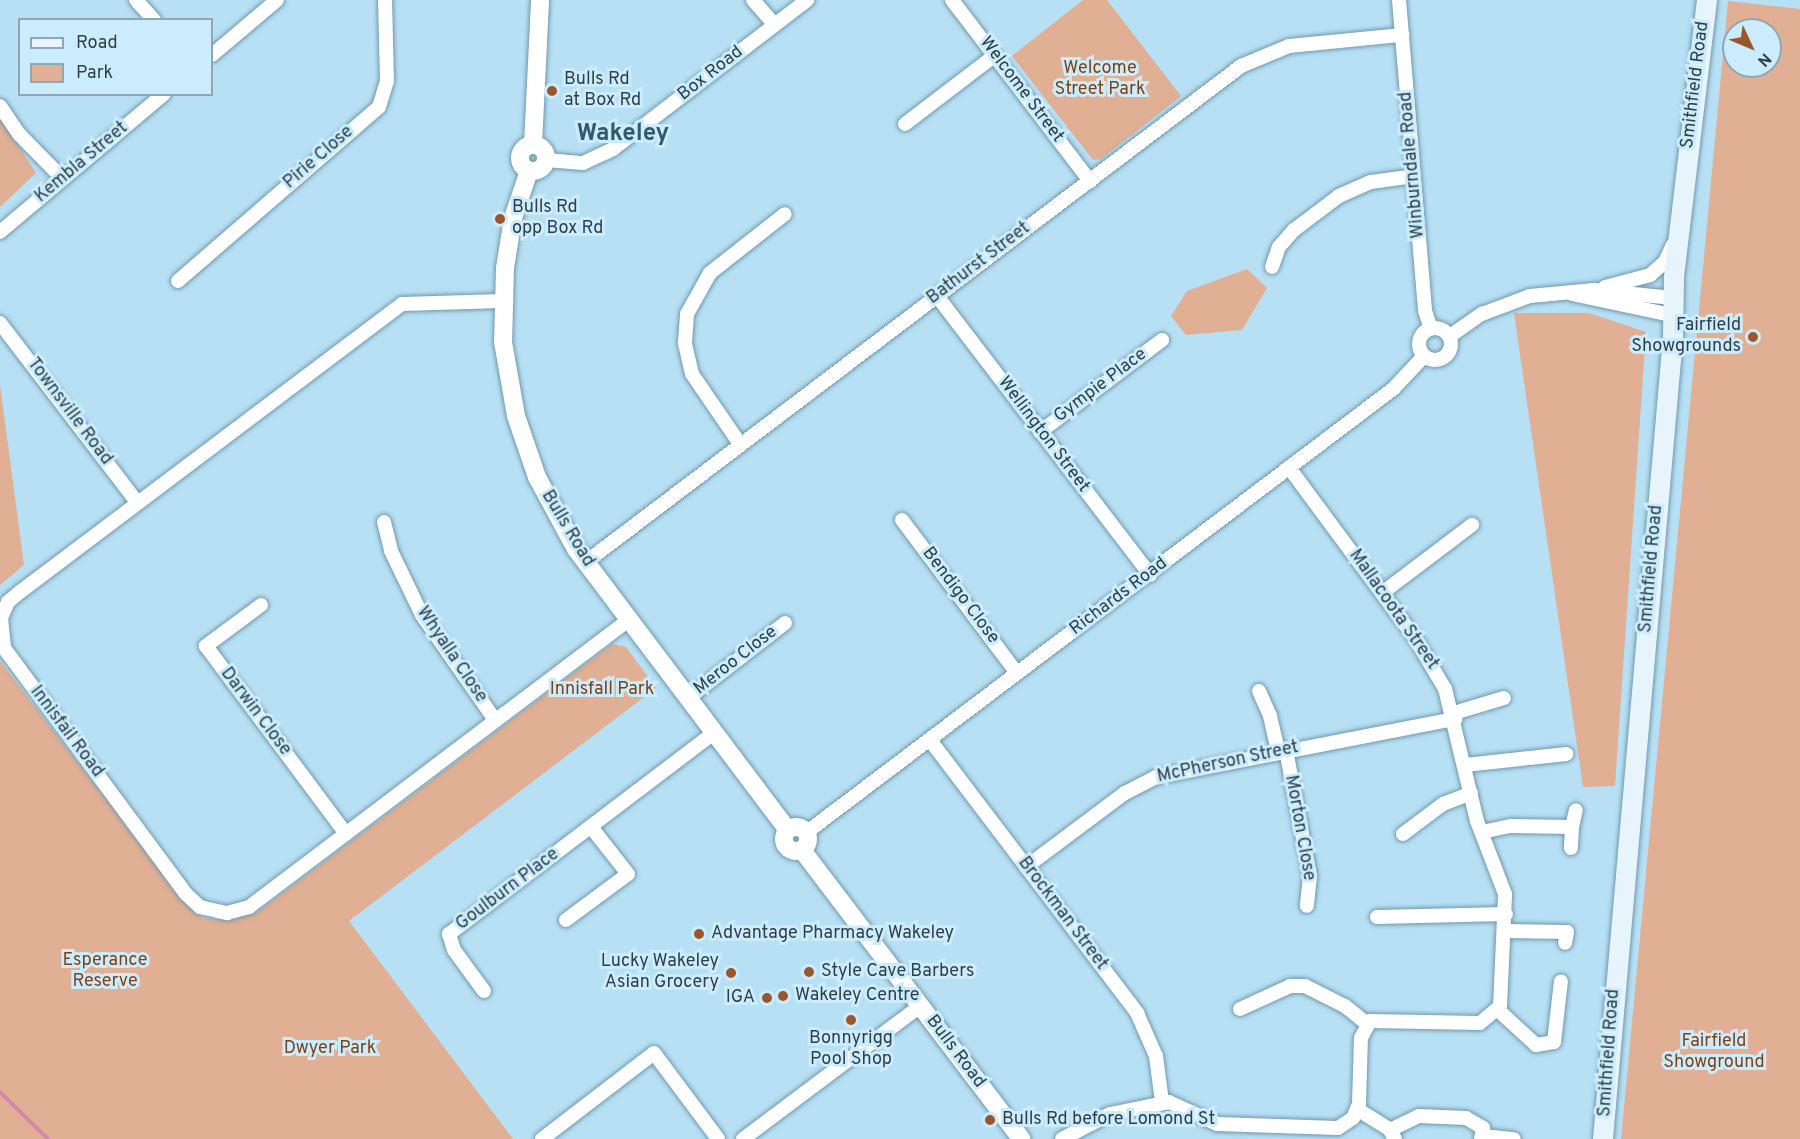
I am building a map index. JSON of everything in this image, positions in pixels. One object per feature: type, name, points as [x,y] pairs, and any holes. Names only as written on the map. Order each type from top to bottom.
[{"type":"main road","name":"Smithfield Road","points":[[1603,1139],[1678,236],[1707,0]]},
{"type":"street","points":[[136,0],[152,18]]},
{"type":"street","points":[[213,54],[277,0]]},
{"type":"street","name":"Pirie Close","points":[[178,281],[379,107],[387,81],[385,0]]},
{"type":"street","points":[[533,144],[543,149],[547,160],[542,168],[529,171],[520,162],[520,154],[533,144],[540,0]]},
{"type":"street","points":[[753,0],[774,24]]},
{"type":"street","name":"Box Road","points":[[547,160],[583,163],[613,149],[807,0]]},
{"type":"street","name":"Welcome Street","points":[[952,0],[1090,181]]},
{"type":"street","name":"Winburndale Road","points":[[1399,0],[1413,176],[1431,328]]},
{"type":"street","name":"Bathurst Street","points":[[586,562],[1252,59],[1301,44],[1402,35]]},
{"type":"street","points":[[905,124],[994,56]]},
{"type":"street","name":"Kembla Street","points":[[0,232],[162,96]]},
{"type":"street","points":[[0,106],[20,135],[63,179]]},
{"type":"street","name":"Bulls Road","points":[[529,171],[513,218],[502,301],[503,342],[516,416],[550,505],[586,562],[687,699],[788,830],[785,844],[804,841],[920,1006],[1021,1139]]},
{"type":"street","points":[[1272,267],[1294,230],[1339,196],[1371,182],[1413,176]]},
{"type":"street","points":[[740,444],[692,374],[685,343],[687,314],[710,273],[785,214]]},
{"type":"street","points":[[1450,336],[1501,305],[1594,290],[1659,270],[1678,236]]},
{"type":"street","points":[[1594,290],[1672,306]]},
{"type":"street","points":[[1567,293],[1628,310],[1672,306]]},
{"type":"street","name":"Wellington Street","points":[[937,296],[1150,575]]},
{"type":"street","name":"Innisfail Road","points":[[502,301],[402,304],[137,502],[8,602],[2,618],[4,648],[200,907],[227,913],[249,907],[629,620]]},
{"type":"street","name":"Townsville Road","points":[[0,323],[137,502]]},
{"type":"street","points":[[1431,328],[1442,329],[1450,336],[1452,346],[1443,358],[1424,356],[1420,340],[1431,328]]},
{"type":"street","name":"Gympie Place","points":[[1041,432],[1162,340]]},
{"type":"street","name":"Richards Road","points":[[804,841],[1017,673],[1150,575],[1393,389],[1424,356]]},
{"type":"street","name":"Mallacoota Street","points":[[1289,468],[1431,662],[1455,716],[1471,794],[1482,832],[1503,884],[1506,914],[1498,1010]]},
{"type":"street","name":"Bendigo Close","points":[[902,520],[1017,673]]},
{"type":"street","name":"Whyalla Close","points":[[384,522],[391,551],[426,623],[495,720]]},
{"type":"street","points":[[1382,593],[1472,525]]},
{"type":"street","name":"Darwin Close","points":[[261,605],[206,646],[346,834]]},
{"type":"street","name":"Meroo Close","points":[[687,699],[785,623]]},
{"type":"street","name":"Morton Close","points":[[1258,691],[1270,716],[1282,751],[1310,876],[1307,906]]},
{"type":"street","name":"McPherson Street","points":[[1026,867],[1145,781],[1455,716],[1504,698]]},
{"type":"street","name":"Goulburn Place","points":[[484,991],[454,950],[450,934],[714,733]]},
{"type":"street","name":"Brockman Street","points":[[930,740],[1143,1023],[1156,1056],[1162,1102]]},
{"type":"street","points":[[1465,765],[1566,754]]},
{"type":"street","points":[[1403,834],[1443,804],[1471,794]]},
{"type":"street","points":[[1571,848],[1576,810]]},
{"type":"street","points":[[1482,832],[1511,826],[1572,827]]},
{"type":"street","points":[[566,920],[628,874],[591,827]]},
{"type":"street","points":[[1377,917],[1506,914]]},
{"type":"street","points":[[1505,931],[1567,932],[1565,943]]},
{"type":"street","points":[[1062,1139],[1110,1114],[1162,1102],[1217,1124],[1330,1129],[1344,1125],[1358,1109],[1361,1038],[1367,1024],[1379,1018],[1480,1023],[1498,1010],[1536,1045],[1554,1042],[1561,981]]},
{"type":"street","points":[[1240,1008],[1290,986],[1305,987],[1346,1006],[1367,1024]]},
{"type":"street","points":[[743,1139],[920,1006]]},
{"type":"street","points":[[542,1139],[654,1053],[718,1139]]},
{"type":"street","points":[[1358,1109],[1392,1134],[1419,1116],[1466,1118],[1479,1122],[1482,1138],[1514,1139]]},
{"type":"green space","name":"Welcome Street Park","points":[[1083,0],[1107,0],[1181,96],[1101,159],[1093,160],[1012,56]]},
{"type":"green space","name":"Fairfield Showground","points":[[1728,1],[1800,9],[1800,1139],[1621,1139],[1722,65],[1722,78],[1782,78],[1782,18],[1726,18]]},
{"type":"green space","points":[[0,116],[36,173],[0,207]]},
{"type":"green space","points":[[1247,269],[1267,288],[1242,330],[1186,335],[1171,316],[1187,291]]},
{"type":"green space","points":[[1514,313],[1589,313],[1646,332],[1615,786],[1583,787]]},
{"type":"green space","points":[[0,385],[24,565],[0,585]]},
{"type":"green space","points":[[612,644],[626,647],[656,688],[349,921],[513,1139],[0,1139],[0,661],[187,905],[203,918],[225,920],[256,913]]},
{"type":"waterway","points":[[0,1092],[48,1139]]},
{"type":"place","name":"Bulls Rd at Box Rd","points":[[552,91]]},
{"type":"place","name":"Bulls Rd opp Box Rd","points":[[500,219]]},
{"type":"place","name":"Fairfield Showgrounds","points":[[1753,337]]},
{"type":"place","name":"Advantage Pharmacy Wakeley","points":[[699,934]]},
{"type":"place","name":"Style Cave Barbers","points":[[809,972]]},
{"type":"place","name":"Lucky Wakeley Asian Grocery","points":[[731,973]]},
{"type":"place","name":"Wakeley Centre","points":[[783,996]]},
{"type":"place","name":"IGA","points":[[767,998]]},
{"type":"place","name":"Bonnyrigg Pool Shop","points":[[851,1020]]},
{"type":"place","name":"Bulls Rd before Lomond St","points":[[990,1120]]},
{"type":"district","name":"Wakeley","points":[[623,135]]},
{"type":"park label","name":"Innisfall Park","points":[[602,690]]},
{"type":"park label","name":"Esperance Reserve","points":[[105,972]]},
{"type":"park label","name":"Dwyer Park","points":[[330,1049]]}]
